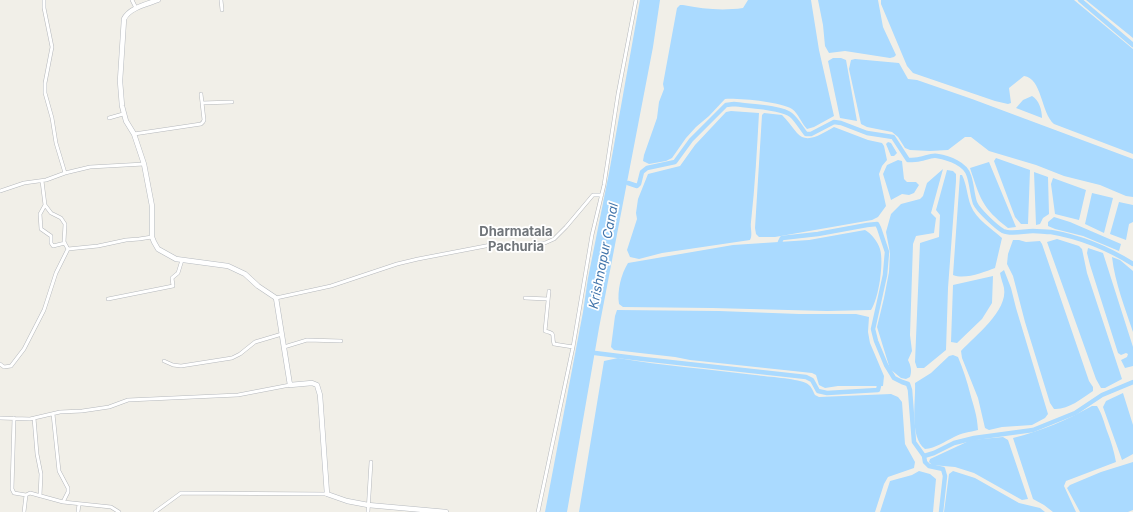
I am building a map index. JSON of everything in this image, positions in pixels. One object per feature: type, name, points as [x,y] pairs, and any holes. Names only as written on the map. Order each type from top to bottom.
[{"type":"street","points":[[44,0],[44,8],[52,47],[45,83],[45,93],[52,118],[56,143],[65,173]]},
{"type":"street","points":[[132,0],[136,8]]},
{"type":"street","points":[[158,0],[136,8],[126,15],[124,19],[120,81],[123,114],[134,134],[144,164],[152,206],[152,236],[158,249],[176,259],[216,263],[228,266],[245,274],[258,286],[276,298],[331,286],[397,264],[418,259],[496,244],[520,245],[545,243],[554,239],[593,195],[602,195]]},
{"type":"street","points":[[221,0],[222,10]]},
{"type":"street","points":[[538,512],[573,346],[592,235],[602,195],[636,0]]},
{"type":"street","points":[[134,134],[201,124],[204,120],[201,94]]},
{"type":"street","points":[[202,103],[232,102]]},
{"type":"street","points":[[109,118],[123,114]]},
{"type":"street","points":[[0,191],[24,183],[42,181],[65,173],[99,166],[144,164]]},
{"type":"street","points":[[42,181],[44,205],[40,214],[41,229],[51,236],[51,243],[53,246],[65,243]]},
{"type":"street","points":[[44,205],[51,213],[61,218],[65,224],[65,243],[68,249]]},
{"type":"street","points":[[68,249],[98,246],[152,236]]},
{"type":"street","points":[[0,364],[4,367],[11,366],[24,349],[46,307],[56,273],[68,249]]},
{"type":"street","points":[[108,299],[174,286],[172,278],[178,273],[182,260]]},
{"type":"street","points":[[549,291],[544,331],[553,334],[554,344],[573,346]]},
{"type":"street","points":[[276,298],[290,385]]},
{"type":"street","points":[[525,298],[548,299]]},
{"type":"street","points":[[164,361],[173,365],[181,366],[232,358],[240,354],[255,342],[282,334]]},
{"type":"street","points":[[284,347],[307,340],[341,341]]},
{"type":"street","points":[[0,418],[34,418],[60,412],[82,411],[109,407],[128,400],[238,395],[290,385],[312,383],[317,385],[318,389],[322,419],[323,457],[327,494]]},
{"type":"street","points":[[53,414],[59,471],[68,488],[68,492],[63,502]]},
{"type":"street","points":[[14,418],[12,489],[14,493],[26,495],[30,493],[63,502],[105,506],[119,512]]},
{"type":"street","points":[[34,418],[37,454],[41,474],[40,496]]},
{"type":"street","points":[[368,512],[371,462]]},
{"type":"street","points":[[155,512],[181,493],[327,494],[347,501],[368,505],[446,512]]},
{"type":"street","points":[[24,512],[26,495]]},
{"type":"street","points":[[78,512],[79,504]]},
{"type":"water","name":"Krishnapur Canal","points":[[640,0],[660,0],[653,47],[599,328],[567,512],[545,512],[609,173]]},
{"type":"water","points":[[748,0],[811,0],[819,50],[834,116],[814,127],[807,129],[792,109],[779,104],[740,99],[725,99],[686,138],[672,158],[666,161],[649,164],[643,161],[657,118],[659,102],[664,89],[663,84],[677,8],[680,5],[683,5],[698,8],[735,9],[743,8]]},
{"type":"water","points":[[818,0],[878,0],[883,27],[896,55],[890,58],[845,51],[829,53],[825,46]]},
{"type":"water","points":[[881,0],[1074,0],[1133,49],[1133,154],[1054,124],[1046,112],[1038,89],[1030,78],[1024,76],[1009,88],[1011,103],[1008,104],[913,73],[907,66],[881,4]]},
{"type":"water","points":[[1086,0],[1133,0],[1133,38]]},
{"type":"water","points":[[833,58],[841,58],[846,60],[857,121],[840,118],[828,61]]},
{"type":"water","points":[[855,59],[899,63],[908,79],[917,80],[972,99],[1133,159],[1133,197],[1126,196],[1100,185],[1064,176],[1036,165],[989,151],[971,137],[965,137],[948,150],[930,151],[910,150],[905,148],[898,137],[892,132],[867,127],[861,124],[849,69],[851,60]]},
{"type":"water","points":[[1032,96],[1037,100],[1040,106],[1042,118],[1016,108],[1023,100]]},
{"type":"water","points":[[726,112],[759,113],[750,240],[662,253],[639,259],[630,257],[627,250],[637,219],[636,213],[638,199],[648,174],[680,166],[695,145]]},
{"type":"water","points":[[764,113],[782,115],[797,133],[805,138],[815,137],[834,127],[868,140],[882,143],[887,160],[882,166],[879,174],[886,206],[878,217],[872,220],[775,237],[759,237],[756,234],[755,228],[762,115]]},
{"type":"water","points":[[888,142],[891,143],[897,153],[894,156],[891,156],[886,144]]},
{"type":"water","points":[[996,158],[1030,170],[1028,224],[1021,224],[1015,217],[994,161]]},
{"type":"water","points":[[898,160],[902,161],[904,179],[907,182],[916,182],[919,185],[914,193],[909,195],[902,194],[891,200],[883,174],[887,165]]},
{"type":"water","points":[[989,162],[1016,227],[1008,228],[992,214],[983,202],[976,187],[970,168]]},
{"type":"water","points":[[943,169],[931,213],[936,218],[934,233],[916,236],[913,244],[910,335],[912,351],[908,360],[911,373],[910,377],[906,379],[901,378],[890,369],[877,327],[889,272],[890,253],[886,232],[891,214],[901,204],[920,199],[923,196],[927,183]]},
{"type":"water","points":[[947,170],[953,171],[956,174],[956,181],[948,288],[946,350],[924,368],[917,368],[915,362],[920,243],[939,237],[940,215],[936,210]]},
{"type":"water","points":[[1034,172],[1048,177],[1049,214],[1043,218],[1040,224],[1036,225]]},
{"type":"water","points":[[960,175],[962,175],[964,179],[973,211],[1002,238],[995,268],[963,277],[953,275]]},
{"type":"water","points":[[1053,178],[1086,190],[1079,220],[1055,214],[1051,184]]},
{"type":"water","points":[[1092,193],[1113,198],[1104,233],[1085,224]]},
{"type":"water","points":[[1119,202],[1133,205],[1133,222],[1129,224],[1126,240],[1110,234]]},
{"type":"water","points":[[1054,217],[1070,222],[1121,244],[1119,251],[1083,236],[1048,226],[1048,222]]},
{"type":"water","points":[[865,230],[870,233],[876,241],[881,255],[881,271],[878,289],[871,310],[827,311],[623,307],[619,304],[620,283],[623,272],[628,263],[733,245],[809,240]]},
{"type":"water","points":[[1057,239],[1079,246],[1082,249],[1087,273],[1122,379],[1105,388],[1101,388],[1096,379],[1047,242]]},
{"type":"water","points":[[1013,240],[1026,242],[1040,241],[1042,244],[1089,381],[1093,387],[1093,391],[1064,408],[1054,409],[1050,403],[1025,322],[1013,276],[1007,264],[1008,254]]},
{"type":"water","points":[[1088,248],[1103,253],[1133,347],[1133,366],[1125,368],[1121,360],[1127,357],[1128,354],[1126,353],[1121,355],[1118,353],[1090,265],[1087,253]]},
{"type":"water","points":[[1112,257],[1120,260],[1133,271],[1133,332],[1118,286]]},
{"type":"water","points":[[1004,270],[1011,288],[1048,414],[1045,418],[1032,425],[1002,427],[989,430],[985,428],[978,398],[962,358],[961,351],[982,331],[996,314],[1001,305],[1004,297],[1004,288],[1000,273]]},
{"type":"water","points":[[993,276],[992,303],[982,319],[957,343],[951,342],[953,285]]},
{"type":"water","points":[[617,310],[856,314],[869,317],[868,332],[870,343],[884,376],[883,386],[838,386],[825,388],[819,385],[816,375],[812,373],[614,350],[611,347]]},
{"type":"water","points":[[953,355],[958,357],[965,375],[975,411],[978,430],[960,434],[936,446],[925,449],[920,443],[915,428],[915,383],[931,373],[949,356]]},
{"type":"water","points":[[618,358],[801,381],[808,384],[812,388],[815,395],[819,397],[891,394],[898,397],[902,402],[905,444],[915,462],[914,468],[888,477],[884,484],[875,512],[579,512],[604,361]]},
{"type":"water","points":[[1123,393],[1133,425],[1133,454],[1122,460],[1103,407],[1106,401]]},
{"type":"water","points":[[1092,406],[1097,406],[1102,415],[1116,462],[1066,481],[1064,486],[1076,512],[1053,512],[1033,499],[1013,438],[1054,425]]},
{"type":"water","points":[[1003,437],[1008,440],[1028,499],[1022,500],[974,473],[955,467],[932,465],[929,462],[930,459],[971,440]]},
{"type":"water","points":[[1133,462],[1133,510],[1128,512],[1080,512],[1067,488],[1070,485],[1101,472]]},
{"type":"water","points":[[919,471],[930,474],[936,479],[933,512],[880,512],[890,481],[912,475]]},
{"type":"water","points":[[953,471],[975,478],[1019,503],[1040,508],[1045,512],[944,512],[949,474]]},
{"type":"waterway","points":[[1080,0],[1133,45]]},
{"type":"waterway","points":[[628,183],[637,186],[639,184],[642,172],[647,168],[675,162],[691,140],[726,105],[734,104],[780,110],[791,115],[806,134],[811,134],[834,122],[841,123],[867,133],[893,137],[908,160],[917,160],[931,156],[952,160],[961,165],[967,172],[977,206],[996,226],[1003,231],[1014,233],[1038,231],[1062,234],[1094,244],[1133,264]]},
{"type":"waterway","points":[[780,242],[782,238],[818,234],[877,224],[887,252],[885,275],[873,329],[876,341],[886,365],[894,378],[908,384],[910,390],[914,442],[924,456],[925,462],[929,466],[943,469],[945,476],[941,512]]},
{"type":"waterway","points":[[595,353],[806,377],[812,380],[818,391],[827,393],[878,390],[879,386]]},
{"type":"waterway","points":[[924,456],[934,453],[954,443],[974,438],[1033,430],[1075,413],[1102,395],[1133,382]]},
{"type":"district","name":"Dharmatala Pachuria","points":[[516,240]]}]
